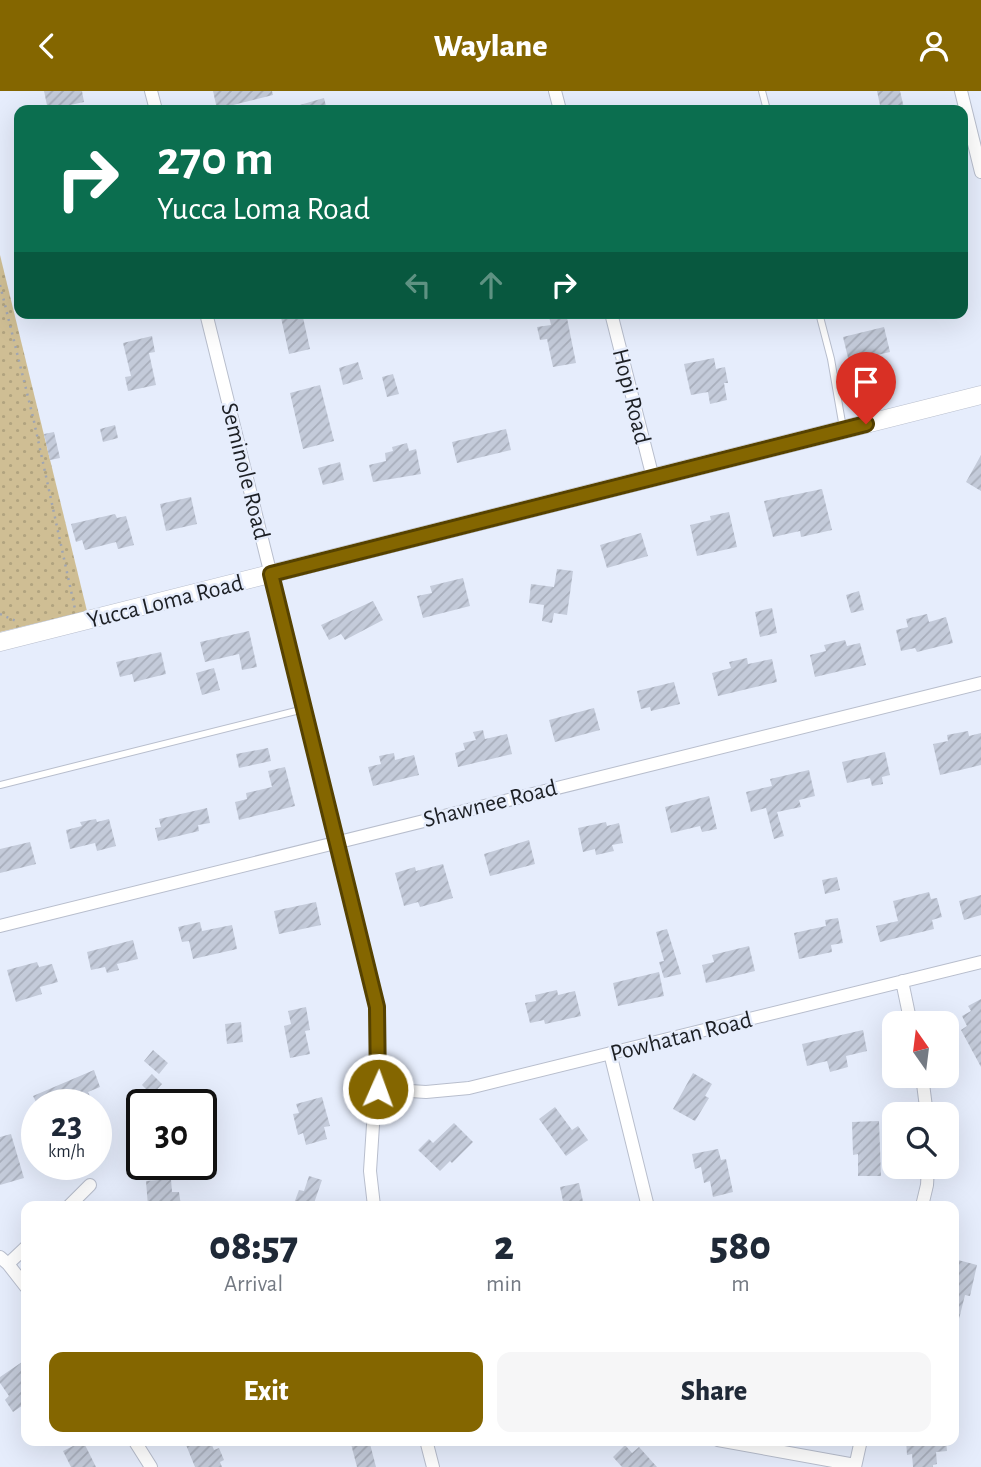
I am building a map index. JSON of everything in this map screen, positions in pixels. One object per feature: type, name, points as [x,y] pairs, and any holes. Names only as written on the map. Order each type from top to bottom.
[{"type":"main road","name":"Yucca Loma Road","points":[[0,642],[981,395]]},
{"type":"street","points":[[968,119],[981,172]]},
{"type":"street","name":"Seminole Road","points":[[207,319],[377,1007],[378,1089],[370,1171],[373,1201]]},
{"type":"street","name":"Hopi Road","points":[[613,319],[653,478]]},
{"type":"street","name":"Shawnee Road","points":[[0,926],[981,683]]},
{"type":"street","name":"Powhatan Road","points":[[378,1089],[426,1092],[470,1088],[981,962]]},
{"type":"street","points":[[902,981],[908,1011]]},
{"type":"street","points":[[610,1053],[647,1201]]},
{"type":"street","points":[[923,1201],[927,1179]]},
{"type":"street","points":[[74,1201],[90,1185]]},
{"type":"street","points":[[21,1250],[4,1261],[21,1281]]},
{"type":"street","points":[[138,1446],[150,1467]]},
{"type":"street","points":[[428,1446],[433,1467]]},
{"type":"street","points":[[750,1446],[855,1466],[859,1446]]},
{"type":"lane","points":[[821,319],[843,430]]},
{"type":"lane","points":[[0,785],[305,709]]},
{"type":"path","points":[[0,285],[33,417],[78,623]]},
{"type":"shaded area","points":[[0,255],[87,611],[0,632]]},
{"type":"building","points":[[44,91],[82,91],[84,102],[47,105]]},
{"type":"building","points":[[213,91],[272,91],[273,95],[233,105],[216,105]]},
{"type":"building","points":[[877,91],[900,91],[903,105],[880,105]]},
{"type":"building","points":[[324,98],[326,105],[300,105]]},
{"type":"building","points":[[281,319],[303,319],[310,349],[289,354]]},
{"type":"building","points":[[550,319],[567,319],[576,363],[553,367],[547,339],[540,340],[537,327],[551,325]]},
{"type":"building","points":[[884,327],[890,352],[877,355],[877,359],[850,366],[843,337]]},
{"type":"building","points":[[152,336],[155,352],[149,353],[156,385],[128,391],[125,377],[131,376],[123,343]]},
{"type":"building","points":[[714,358],[716,369],[725,367],[727,400],[710,404],[708,392],[691,395],[684,364]]},
{"type":"building","points":[[358,362],[363,379],[343,385],[339,368]]},
{"type":"building","points":[[393,374],[399,394],[387,397],[382,377]]},
{"type":"building","points":[[320,385],[334,441],[303,449],[290,393]]},
{"type":"building","points":[[115,425],[118,438],[103,442],[100,429]]},
{"type":"building","points":[[506,429],[511,450],[457,463],[452,442]]},
{"type":"building","points":[[54,432],[60,458],[50,460],[44,434]]},
{"type":"building","points":[[407,443],[409,451],[416,449],[421,474],[373,482],[369,465],[386,461],[385,453],[393,451],[392,447]]},
{"type":"building","points":[[981,455],[981,491],[966,482]]},
{"type":"building","points":[[340,462],[344,480],[323,485],[318,468]]},
{"type":"building","points":[[822,489],[832,530],[801,537],[800,531],[773,537],[764,501]]},
{"type":"building","points":[[191,497],[197,524],[166,531],[160,504]]},
{"type":"building","points":[[729,512],[737,547],[697,556],[690,525],[711,520],[710,516]]},
{"type":"building","points":[[115,514],[117,518],[126,516],[134,545],[118,549],[116,542],[85,550],[82,540],[76,542],[71,524]]},
{"type":"building","points":[[641,533],[648,556],[607,568],[600,545]]},
{"type":"building","points":[[557,569],[573,571],[567,615],[554,613],[552,623],[542,621],[544,605],[529,603],[531,584],[554,587]]},
{"type":"building","points":[[463,578],[470,606],[423,618],[417,596],[432,593],[430,586]]},
{"type":"building","points":[[859,591],[864,610],[851,613],[846,595]]},
{"type":"building","points":[[373,601],[383,620],[345,640],[341,634],[329,640],[321,625]]},
{"type":"building","points":[[772,608],[777,633],[760,637],[755,612]]},
{"type":"building","points":[[927,614],[929,622],[946,617],[953,643],[917,652],[915,648],[901,651],[896,630],[908,627],[906,619]]},
{"type":"building","points":[[249,631],[257,667],[242,670],[239,654],[205,662],[200,642]]},
{"type":"building","points":[[845,640],[847,646],[860,643],[866,665],[815,677],[810,655],[826,651],[824,645]]},
{"type":"building","points":[[161,652],[166,674],[134,682],[132,674],[120,677],[116,662]]},
{"type":"building","points":[[747,658],[748,664],[772,659],[777,682],[718,696],[712,673],[731,668],[729,662]]},
{"type":"building","points":[[214,668],[220,690],[202,695],[196,673]]},
{"type":"building","points":[[674,682],[680,704],[651,711],[650,707],[641,709],[637,691]]},
{"type":"building","points":[[594,708],[600,730],[555,742],[549,720]]},
{"type":"building","points":[[483,730],[485,739],[507,734],[512,754],[458,767],[455,753],[465,750],[463,743],[476,740],[473,732]]},
{"type":"building","points":[[968,731],[969,736],[981,733],[981,765],[940,775],[933,744],[948,741],[947,735]]},
{"type":"building","points":[[268,748],[271,761],[239,768],[236,754]]},
{"type":"building","points":[[885,752],[890,775],[882,777],[883,784],[872,786],[870,778],[847,783],[842,762]]},
{"type":"building","points":[[394,753],[395,760],[414,755],[419,775],[373,786],[368,767],[381,764],[379,756]]},
{"type":"building","points":[[285,767],[295,806],[239,820],[235,802],[247,799],[246,793],[272,787],[268,771]]},
{"type":"building","points":[[809,770],[815,796],[799,800],[801,807],[777,812],[784,836],[774,839],[766,808],[751,812],[746,792],[772,786],[770,779]]},
{"type":"building","points":[[709,796],[717,829],[702,832],[700,826],[671,833],[665,807]]},
{"type":"building","points":[[207,808],[210,823],[198,825],[199,831],[158,841],[155,828],[161,827],[159,819]]},
{"type":"building","points":[[96,819],[97,822],[109,819],[116,846],[97,851],[95,843],[70,849],[66,830],[82,826],[80,822]]},
{"type":"building","points":[[606,822],[607,826],[619,823],[623,843],[612,845],[614,851],[596,855],[595,849],[583,852],[578,828]]},
{"type":"building","points":[[529,840],[535,864],[490,876],[484,854]]},
{"type":"building","points":[[30,842],[36,864],[0,873],[0,849]]},
{"type":"building","points":[[443,864],[453,898],[420,907],[418,902],[404,906],[395,873],[415,867],[416,871]]},
{"type":"building","points":[[837,877],[840,890],[825,894],[822,880]]},
{"type":"building","points":[[929,892],[931,899],[937,898],[942,917],[932,920],[934,929],[880,942],[876,926],[898,921],[893,901]]},
{"type":"building","points":[[981,895],[981,915],[964,920],[959,901]]},
{"type":"building","points":[[316,902],[321,925],[279,934],[274,911]]},
{"type":"building","points":[[838,918],[843,943],[831,945],[832,952],[799,959],[794,933],[826,926],[825,920]]},
{"type":"building","points":[[200,922],[202,931],[232,925],[237,949],[193,959],[189,941],[182,942],[178,927]]},
{"type":"building","points":[[667,929],[681,974],[664,978],[659,962],[664,961],[656,932]]},
{"type":"building","points":[[133,940],[138,959],[117,964],[119,970],[107,973],[105,967],[91,970],[87,952]]},
{"type":"building","points":[[749,946],[755,971],[706,983],[702,965],[714,962],[712,955]]},
{"type":"building","points":[[37,962],[39,967],[52,964],[58,982],[40,987],[42,994],[16,1002],[7,970]]},
{"type":"building","points":[[659,972],[664,996],[618,1006],[613,983]]},
{"type":"building","points":[[557,990],[558,995],[575,991],[581,1016],[545,1024],[544,1020],[530,1023],[525,1003],[536,1001],[535,995]]},
{"type":"building","points":[[981,999],[981,1067],[961,1030],[967,1026],[962,1016],[971,1011],[968,1006]]},
{"type":"building","points":[[306,1007],[310,1030],[305,1031],[310,1054],[290,1058],[284,1026],[291,1024],[288,1011]]},
{"type":"building","points":[[241,1022],[243,1042],[227,1044],[225,1024]]},
{"type":"building","points":[[863,1030],[867,1051],[846,1056],[848,1067],[830,1072],[827,1061],[807,1066],[802,1044]]},
{"type":"building","points":[[153,1050],[168,1063],[159,1074],[144,1061]]},
{"type":"building","points":[[94,1070],[100,1087],[95,1089],[49,1089]]},
{"type":"building","points":[[693,1073],[712,1084],[705,1096],[709,1098],[695,1121],[673,1109]]},
{"type":"building","points":[[152,1074],[162,1084],[157,1089],[146,1089],[142,1085]]},
{"type":"building","points":[[322,1097],[330,1126],[324,1127],[327,1139],[306,1145],[303,1133],[298,1135],[293,1114],[299,1113],[296,1104]]},
{"type":"building","points":[[555,1107],[572,1130],[578,1126],[588,1140],[566,1156],[539,1119]]},
{"type":"building","points":[[879,1121],[881,1176],[858,1176],[858,1154],[853,1155],[852,1122]]},
{"type":"building","points":[[454,1123],[473,1142],[440,1171],[418,1150],[429,1139],[433,1143]]},
{"type":"building","points":[[11,1134],[21,1168],[21,1179],[0,1185],[0,1137]]},
{"type":"building","points":[[718,1149],[721,1160],[726,1159],[733,1192],[713,1197],[710,1181],[704,1183],[701,1167],[695,1169],[692,1154]]},
{"type":"building","points":[[309,1176],[322,1180],[315,1201],[295,1201],[299,1190],[304,1191]]},
{"type":"building","points":[[171,1180],[172,1192],[179,1192],[180,1201],[148,1201],[146,1181]]},
{"type":"building","points":[[579,1183],[583,1201],[563,1201],[560,1187]]},
{"type":"building","points":[[959,1260],[977,1265],[970,1296],[965,1295],[959,1319]]},
{"type":"building","points":[[21,1363],[21,1406],[13,1412],[5,1400],[9,1396],[0,1383],[0,1377]]},
{"type":"building","points":[[73,1446],[86,1446],[96,1467],[71,1467],[63,1451]]},
{"type":"building","points":[[186,1446],[212,1446],[214,1450],[219,1448],[224,1460],[220,1462],[222,1467],[195,1467]]},
{"type":"building","points":[[352,1446],[371,1446],[376,1467],[357,1467]]},
{"type":"building","points":[[624,1446],[632,1453],[639,1447],[657,1467],[622,1467],[613,1457]]},
{"type":"building","points":[[906,1446],[947,1446],[947,1451],[936,1452],[937,1464],[933,1467],[913,1467],[912,1454],[907,1455]]},
{"type":"route","points":[[378,1089],[377,1007],[271,574],[866,424]]}]
